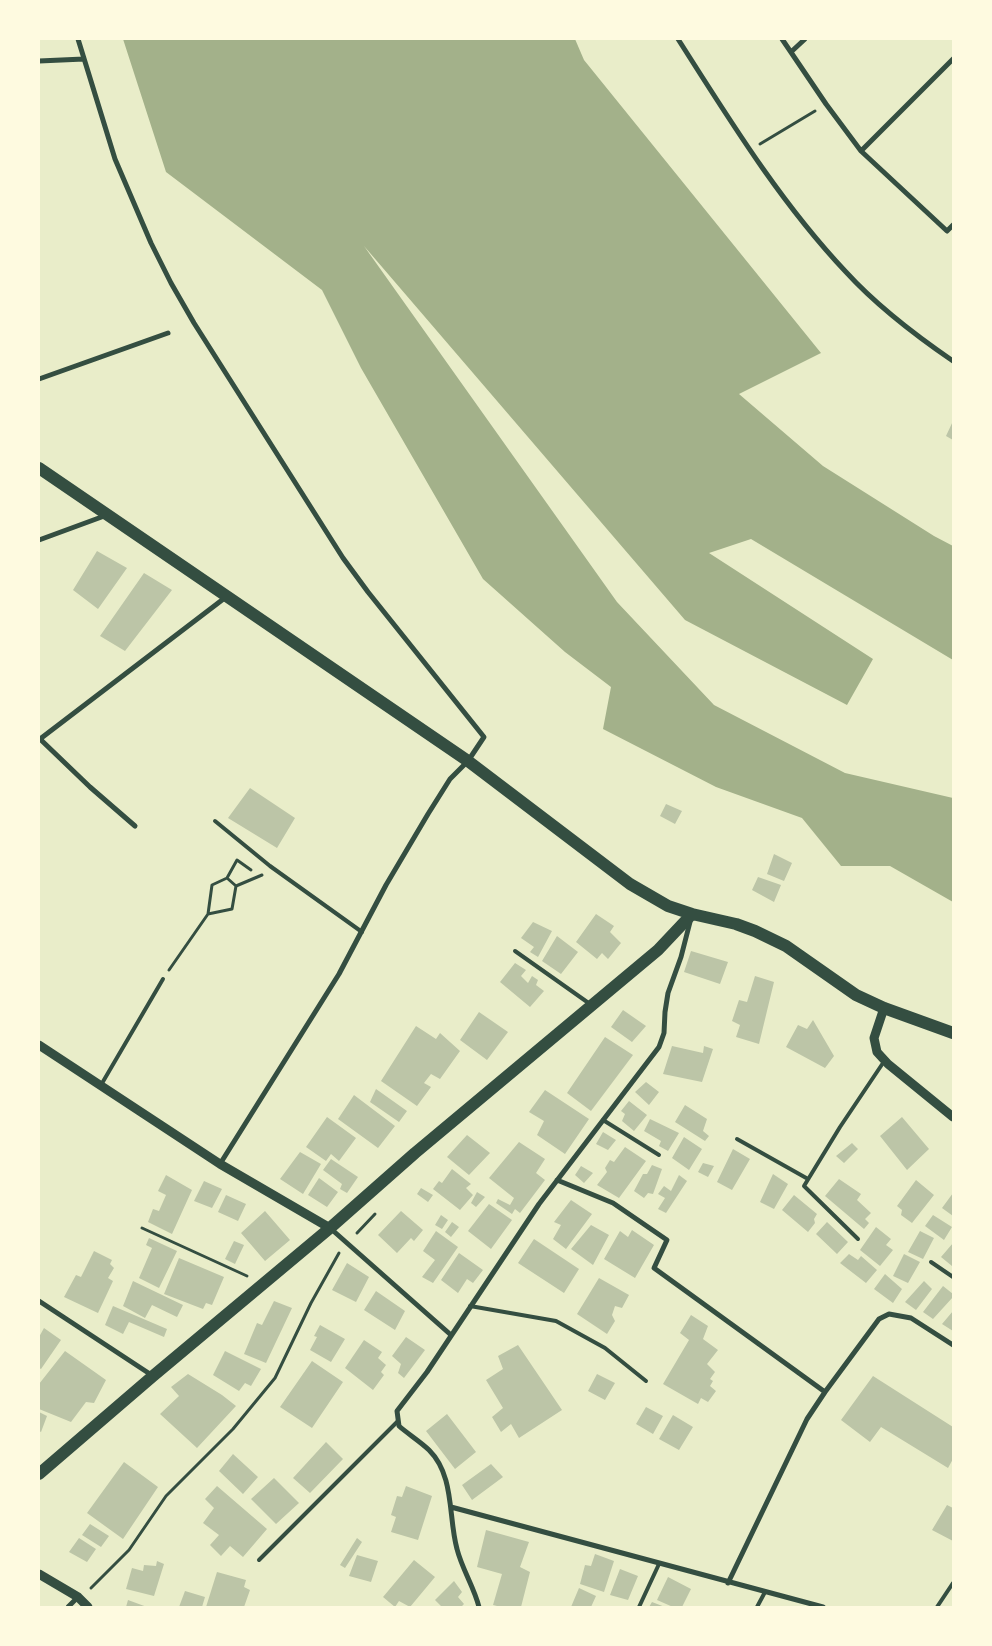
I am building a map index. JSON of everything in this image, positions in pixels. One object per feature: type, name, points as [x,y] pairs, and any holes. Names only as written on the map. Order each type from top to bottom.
[{"type":"main road","points":[[39,468],[468,761],[630,884],[668,906],[692,914],[736,924],[786,946],[856,995],[884,1008],[953,1033]]},
{"type":"main road","points":[[39,1474],[658,950],[692,914]]},
{"type":"street","points":[[78,39],[115,159],[150,243],[194,323],[343,558],[484,737],[468,761],[450,779],[428,814],[386,886],[339,974],[220,1164]]},
{"type":"street","points":[[678,39],[750,150],[804,222],[846,272],[894,317],[953,361]]},
{"type":"street","points":[[782,39],[826,104],[862,151],[947,231],[953,225]]},
{"type":"street","points":[[791,52],[805,39]]},
{"type":"street","points":[[39,61],[84,59]]},
{"type":"street","points":[[862,151],[953,59]]},
{"type":"street","points":[[39,379],[168,333]]},
{"type":"street","points":[[39,540],[107,515]]},
{"type":"street","points":[[135,826],[90,787],[40,739],[226,596]]},
{"type":"street","points":[[479,1607],[461,1564],[453,1537],[451,1507],[443,1472],[430,1451],[399,1426],[397,1411],[557,1180],[659,1048],[664,1033],[668,994],[681,957],[692,914]]},
{"type":"street","points":[[884,1008],[874,1038],[876,1052],[953,1117]]},
{"type":"street","points":[[39,1045],[220,1164],[330,1228],[451,1335]]},
{"type":"street","points":[[557,1180],[613,1203],[667,1240],[654,1268],[825,1392]]},
{"type":"street","points":[[39,1301],[153,1376]]},
{"type":"street","points":[[728,1583],[807,1419],[879,1319],[889,1314],[910,1318],[953,1345]]},
{"type":"street","points":[[451,1507],[823,1607]]},
{"type":"street","points":[[39,1574],[78,1598],[88,1607]]},
{"type":"street","points":[[68,1607],[78,1598]]},
{"type":"lane","points":[[216,822],[270,866],[362,932]]},
{"type":"lane","points":[[515,951],[592,1005]]},
{"type":"lane","points":[[100,1086],[163,979]]},
{"type":"lane","points":[[858,1239],[804,1186],[840,1127],[885,1060]]},
{"type":"lane","points":[[602,1120],[659,1155]]},
{"type":"lane","points":[[737,1139],[808,1179]]},
{"type":"lane","points":[[932,1262],[953,1277]]},
{"type":"lane","points":[[470,1306],[556,1321],[605,1348],[646,1381]]},
{"type":"lane","points":[[259,1560],[398,1421]]},
{"type":"lane","points":[[639,1607],[659,1564]]},
{"type":"lane","points":[[938,1607],[953,1584]]},
{"type":"lane","points":[[757,1607],[765,1592]]},
{"type":"path","points":[[750,150],[826,104]]},
{"type":"path","points":[[163,979],[208,914],[212,884],[226,878],[237,860],[259,877]]},
{"type":"path","points":[[236,886],[259,877],[270,866]]},
{"type":"path","points":[[226,878],[236,886]]},
{"type":"path","points":[[208,914],[232,909],[236,886]]},
{"type":"path","points":[[90,1588],[129,1550],[166,1496],[233,1429],[275,1378],[311,1303],[338,1254],[380,1210]]},
{"type":"path","points":[[142,1228],[263,1284]]},
{"type":"shaded area","points":[[123,39],[575,39],[584,60],[821,353],[739,394],[823,466],[953,546],[953,660],[751,539],[709,553],[873,659],[847,705],[685,620],[364,246],[617,602],[714,705],[845,773],[953,798],[953,902],[890,866],[841,866],[802,818],[716,787],[603,729],[611,687],[565,652],[483,579],[361,368],[322,290],[166,172]]},
{"type":"building","points":[[953,421],[953,440],[946,436]]},
{"type":"building","points":[[97,551],[127,568],[98,609],[73,590]]},
{"type":"building","points":[[144,573],[172,590],[125,651],[100,636]]},
{"type":"building","points":[[250,788],[295,818],[277,848],[228,818]]},
{"type":"building","points":[[666,804],[682,811],[675,824],[660,816]]},
{"type":"building","points":[[774,854],[792,863],[784,881],[767,874]]},
{"type":"building","points":[[758,877],[781,885],[774,902],[752,890]]},
{"type":"building","points":[[596,914],[614,926],[610,932],[621,943],[608,959],[602,953],[597,959],[576,942]]},
{"type":"building","points":[[533,922],[552,931],[538,957],[530,952],[534,947],[521,938]]},
{"type":"building","points":[[557,936],[578,952],[561,974],[542,961]]},
{"type":"building","points":[[691,951],[728,962],[720,984],[684,972]]},
{"type":"building","points":[[515,963],[526,970],[521,976],[528,983],[532,976],[538,980],[536,985],[544,991],[530,1007],[500,982]]},
{"type":"building","points":[[755,976],[774,982],[759,1044],[736,1037],[740,1025],[732,1021],[739,1000],[747,1002]]},
{"type":"building","points":[[623,1010],[646,1026],[632,1042],[611,1027]]},
{"type":"building","points":[[479,1012],[508,1032],[487,1060],[460,1040]]},
{"type":"building","points":[[813,1020],[834,1056],[825,1068],[786,1047],[798,1025],[807,1029]]},
{"type":"building","points":[[416,1026],[436,1039],[440,1033],[460,1051],[440,1079],[431,1074],[424,1083],[431,1087],[417,1106],[381,1081]]},
{"type":"building","points":[[605,1037],[633,1055],[591,1111],[567,1093]]},
{"type":"building","points":[[672,1046],[703,1053],[704,1046],[713,1049],[702,1082],[663,1074]]},
{"type":"building","points":[[646,1082],[659,1092],[649,1105],[635,1092]]},
{"type":"building","points":[[376,1089],[407,1111],[399,1122],[370,1102]]},
{"type":"building","points":[[545,1090],[589,1119],[565,1154],[537,1135],[544,1121],[529,1112]]},
{"type":"building","points":[[354,1095],[395,1126],[378,1148],[338,1119]]},
{"type":"building","points":[[629,1101],[647,1115],[634,1131],[622,1121],[625,1114],[621,1111]]},
{"type":"building","points":[[685,1105],[707,1119],[703,1131],[709,1136],[705,1141],[675,1122]]},
{"type":"building","points":[[327,1117],[356,1138],[339,1161],[331,1154],[326,1161],[306,1147]]},
{"type":"building","points":[[902,1117],[929,1149],[907,1170],[880,1136]]},
{"type":"building","points":[[650,1119],[679,1133],[668,1151],[659,1146],[661,1141],[644,1131]]},
{"type":"building","points":[[603,1132],[616,1140],[608,1150],[596,1144]]},
{"type":"building","points":[[467,1135],[490,1153],[469,1175],[447,1157]]},
{"type":"building","points":[[684,1137],[702,1149],[689,1170],[672,1158]]},
{"type":"building","points":[[519,1142],[545,1159],[536,1173],[545,1180],[520,1213],[515,1209],[512,1214],[496,1203],[498,1199],[510,1205],[514,1198],[489,1178]]},
{"type":"building","points":[[852,1143],[858,1149],[844,1163],[836,1156]]},
{"type":"building","points":[[625,1147],[646,1161],[619,1198],[597,1185],[607,1172],[605,1168],[610,1160],[614,1162]]},
{"type":"building","points":[[733,1149],[750,1159],[732,1190],[717,1182]]},
{"type":"building","points":[[300,1152],[321,1164],[303,1194],[280,1179]]},
{"type":"building","points":[[331,1159],[358,1177],[347,1193],[340,1189],[342,1184],[323,1170]]},
{"type":"building","points":[[703,1163],[714,1166],[708,1177],[698,1172]]},
{"type":"building","points":[[652,1165],[662,1169],[653,1194],[648,1193],[644,1198],[634,1191],[643,1174],[647,1174]]},
{"type":"building","points":[[581,1166],[593,1173],[584,1183],[575,1175]]},
{"type":"building","points":[[452,1169],[471,1184],[466,1188],[473,1195],[460,1210],[433,1189],[439,1181],[442,1183]]},
{"type":"building","points":[[773,1174],[788,1184],[774,1209],[760,1202]]},
{"type":"building","points":[[166,1175],[192,1190],[172,1234],[148,1222],[153,1209],[159,1211],[166,1195],[158,1191]]},
{"type":"building","points":[[679,1175],[687,1181],[666,1213],[658,1209],[665,1198],[658,1194],[664,1186],[671,1191]]},
{"type":"building","points":[[319,1178],[338,1192],[327,1207],[308,1195]]},
{"type":"building","points":[[839,1179],[861,1194],[857,1200],[871,1213],[865,1219],[869,1223],[864,1229],[825,1196]]},
{"type":"building","points":[[916,1180],[934,1195],[912,1223],[901,1215],[902,1210],[897,1206]]},
{"type":"building","points":[[204,1181],[222,1189],[212,1208],[194,1201]]},
{"type":"building","points":[[421,1188],[433,1195],[428,1202],[417,1194]]},
{"type":"building","points":[[477,1192],[485,1197],[476,1207],[471,1203]]},
{"type":"building","points":[[953,1193],[953,1216],[942,1208]]},
{"type":"building","points":[[226,1195],[246,1204],[238,1221],[218,1212]]},
{"type":"building","points":[[794,1195],[817,1214],[814,1219],[815,1223],[808,1232],[782,1210]]},
{"type":"building","points":[[571,1200],[592,1214],[566,1249],[553,1239],[561,1225],[554,1222]]},
{"type":"building","points":[[489,1204],[512,1220],[491,1249],[468,1231]]},
{"type":"building","points":[[265,1211],[290,1240],[265,1261],[241,1233]]},
{"type":"building","points":[[401,1211],[423,1230],[414,1241],[411,1238],[397,1253],[378,1235]]},
{"type":"building","points":[[441,1215],[448,1220],[442,1229],[435,1225]]},
{"type":"building","points":[[933,1215],[952,1227],[944,1240],[925,1226]]},
{"type":"building","points":[[452,1222],[459,1227],[451,1237],[445,1232]]},
{"type":"building","points":[[827,1222],[848,1242],[837,1254],[816,1234]]},
{"type":"building","points":[[591,1225],[609,1235],[593,1265],[571,1249]]},
{"type":"building","points":[[876,1227],[891,1239],[886,1245],[893,1250],[880,1266],[860,1250]]},
{"type":"building","points":[[632,1230],[654,1245],[635,1278],[604,1259],[620,1231],[628,1237]]},
{"type":"building","points":[[436,1231],[458,1247],[433,1283],[422,1277],[435,1260],[423,1251]]},
{"type":"building","points":[[920,1231],[934,1238],[923,1259],[908,1252]]},
{"type":"building","points":[[149,1238],[177,1251],[159,1288],[139,1278],[152,1248],[146,1245]]},
{"type":"building","points":[[534,1239],[579,1269],[564,1293],[518,1263]]},
{"type":"building","points":[[234,1241],[244,1245],[235,1264],[225,1259]]},
{"type":"building","points":[[953,1243],[953,1264],[952,1266],[941,1257]]},
{"type":"building","points":[[94,1251],[112,1260],[110,1264],[114,1268],[108,1278],[113,1281],[98,1313],[64,1297],[76,1275],[81,1277]]},
{"type":"building","points":[[459,1253],[483,1270],[473,1283],[467,1279],[458,1293],[441,1280]]},
{"type":"building","points":[[849,1254],[858,1260],[861,1256],[877,1270],[866,1283],[840,1263]]},
{"type":"building","points":[[904,1254],[920,1262],[908,1283],[893,1276]]},
{"type":"building","points":[[179,1258],[224,1277],[212,1305],[206,1303],[203,1309],[164,1294]]},
{"type":"building","points":[[347,1263],[369,1277],[356,1302],[332,1290]]},
{"type":"building","points":[[885,1274],[902,1289],[893,1303],[874,1289]]},
{"type":"building","points":[[599,1278],[629,1295],[622,1308],[615,1306],[612,1315],[615,1321],[607,1334],[577,1314]]},
{"type":"building","points":[[133,1281],[183,1305],[177,1317],[152,1305],[145,1318],[123,1306]]},
{"type":"building","points":[[924,1281],[932,1289],[916,1310],[905,1302]]},
{"type":"building","points":[[943,1286],[953,1294],[953,1297],[933,1319],[923,1312]]},
{"type":"building","points":[[376,1291],[405,1311],[395,1330],[364,1310]]},
{"type":"building","points":[[274,1301],[292,1308],[266,1363],[244,1354],[257,1323],[262,1325]]},
{"type":"building","points":[[113,1306],[167,1329],[164,1337],[129,1322],[123,1334],[105,1325]]},
{"type":"building","points":[[953,1311],[953,1331],[942,1324]]},
{"type":"building","points":[[691,1315],[708,1326],[703,1339],[718,1350],[707,1364],[715,1372],[710,1379],[713,1381],[710,1386],[716,1391],[708,1402],[701,1398],[698,1404],[663,1384],[689,1340],[680,1333]]},
{"type":"building","points":[[320,1325],[345,1339],[331,1362],[310,1350],[317,1337],[314,1336]]},
{"type":"building","points":[[44,1328],[61,1340],[41,1369],[39,1368],[39,1337]]},
{"type":"building","points":[[406,1337],[425,1350],[404,1378],[398,1373],[401,1364],[392,1356]]},
{"type":"building","points":[[364,1340],[382,1352],[378,1358],[386,1365],[381,1372],[384,1375],[373,1390],[345,1368]]},
{"type":"building","points":[[518,1345],[562,1410],[519,1438],[511,1424],[501,1432],[492,1417],[503,1408],[486,1380],[503,1369],[498,1356]]},
{"type":"building","points":[[65,1351],[106,1380],[94,1403],[86,1402],[71,1422],[39,1409],[39,1384]]},
{"type":"building","points":[[225,1351],[261,1369],[251,1386],[245,1383],[239,1391],[213,1375]]},
{"type":"building","points":[[312,1361],[343,1382],[312,1428],[280,1407]]},
{"type":"building","points":[[188,1374],[236,1406],[197,1448],[160,1414],[179,1396],[171,1387]]},
{"type":"building","points":[[597,1374],[615,1383],[605,1400],[588,1391]]},
{"type":"building","points":[[873,1376],[953,1427],[953,1459],[948,1468],[881,1427],[870,1442],[841,1420]]},
{"type":"building","points":[[646,1407],[663,1416],[653,1434],[636,1424]]},
{"type":"building","points":[[39,1412],[47,1416],[41,1432],[39,1431]]},
{"type":"building","points":[[447,1414],[476,1452],[455,1469],[426,1431]]},
{"type":"building","points":[[673,1415],[693,1427],[679,1450],[659,1439]]},
{"type":"building","points":[[326,1442],[343,1459],[310,1493],[293,1478]]},
{"type":"building","points":[[233,1454],[258,1477],[243,1494],[219,1471]]},
{"type":"building","points":[[124,1462],[158,1487],[123,1539],[87,1513]]},
{"type":"building","points":[[491,1464],[503,1477],[472,1500],[462,1485]]},
{"type":"building","points":[[274,1478],[299,1503],[276,1524],[251,1499]]},
{"type":"building","points":[[217,1486],[267,1529],[243,1557],[230,1546],[221,1556],[210,1545],[219,1535],[203,1523],[214,1508],[205,1499]]},
{"type":"building","points":[[406,1486],[432,1496],[418,1540],[391,1532],[396,1517],[391,1515],[397,1496],[402,1497]]},
{"type":"building","points":[[947,1505],[953,1508],[953,1541],[932,1530]]},
{"type":"building","points":[[90,1524],[109,1536],[101,1547],[82,1535]]},
{"type":"building","points":[[486,1530],[529,1542],[520,1567],[530,1572],[521,1607],[493,1605],[502,1574],[477,1567]]},
{"type":"building","points":[[79,1538],[96,1549],[87,1562],[69,1552]]},
{"type":"building","points":[[357,1538],[362,1542],[345,1568],[340,1565]]},
{"type":"building","points":[[595,1554],[614,1561],[604,1592],[580,1584],[585,1565],[591,1566]]},
{"type":"building","points":[[357,1555],[378,1561],[371,1582],[349,1576]]},
{"type":"building","points":[[414,1560],[435,1577],[410,1607],[399,1601],[395,1607],[383,1597]]},
{"type":"building","points":[[157,1561],[164,1564],[154,1596],[126,1589],[132,1568],[143,1571],[144,1565],[156,1566]]},
{"type":"building","points":[[620,1569],[638,1576],[628,1600],[610,1595]]},
{"type":"building","points":[[217,1572],[246,1580],[244,1587],[250,1590],[244,1607],[206,1607]]},
{"type":"building","points":[[668,1577],[691,1589],[682,1607],[673,1607],[657,1600]]},
{"type":"building","points":[[454,1581],[462,1592],[458,1597],[464,1604],[461,1607],[442,1607],[435,1600]]},
{"type":"building","points":[[579,1588],[596,1596],[591,1607],[571,1607]]},
{"type":"building","points":[[185,1591],[205,1597],[202,1607],[179,1607]]},
{"type":"building","points":[[128,1600],[147,1607],[126,1607]]},
{"type":"building","points":[[652,1602],[665,1607],[649,1607]]}]
